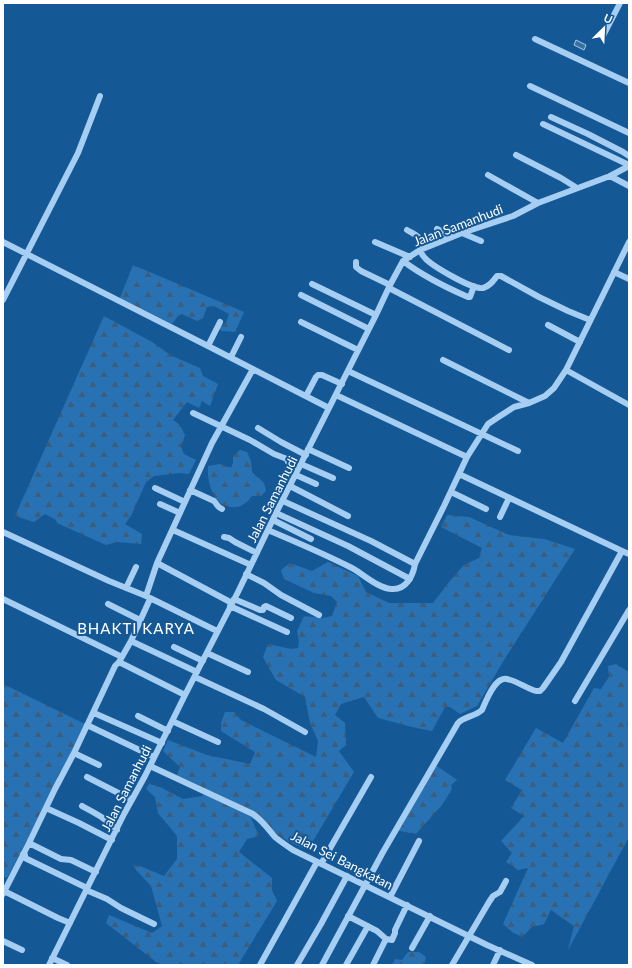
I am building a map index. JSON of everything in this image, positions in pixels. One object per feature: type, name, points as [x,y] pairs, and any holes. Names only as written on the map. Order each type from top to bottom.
[{"type":"street","points":[[603,36],[620,3]]},
{"type":"street","points":[[535,39],[629,83]]},
{"type":"street","points":[[530,86],[629,133]]},
{"type":"street","points":[[3,300],[78,153],[100,96]]},
{"type":"street","points":[[550,117],[588,134],[629,156]]},
{"type":"street","points":[[543,124],[629,166]]},
{"type":"street","points":[[516,155],[562,178],[577,188]]},
{"type":"street","name":"Jalan Samanhudi","points":[[49,965],[342,384],[389,286],[403,261],[422,249],[462,233],[513,216],[538,203],[610,176],[629,166]]},
{"type":"street","points":[[488,175],[538,203]]},
{"type":"street","points":[[610,176],[629,186]]},
{"type":"street","points":[[437,229],[452,237]]},
{"type":"street","points":[[407,230],[422,240],[422,249],[427,260],[461,281],[479,288],[484,288],[497,276],[501,276],[551,303],[590,320]]},
{"type":"street","points":[[462,233],[481,241]]},
{"type":"street","points":[[3,242],[329,408]]},
{"type":"street","points":[[375,242],[410,257]]},
{"type":"street","points":[[268,530],[351,568],[376,583],[390,589],[398,589],[402,586],[410,579],[414,571],[415,564],[467,456],[488,424],[514,407],[529,403],[545,396],[554,388],[566,370],[614,272],[627,250],[629,242]]},
{"type":"street","points":[[403,261],[415,270],[443,286],[468,297],[470,297],[474,286]]},
{"type":"street","points":[[356,262],[356,267],[361,272],[509,350]]},
{"type":"street","points":[[614,272],[629,279]]},
{"type":"street","points":[[312,284],[376,315]]},
{"type":"street","points":[[300,294],[369,329]]},
{"type":"street","points":[[208,346],[220,322]]},
{"type":"street","points":[[301,322],[358,350]]},
{"type":"street","points":[[548,325],[580,342]]},
{"type":"street","points":[[231,357],[241,337]]},
{"type":"street","points":[[444,360],[529,403]]},
{"type":"street","points":[[70,923],[4,892],[94,713],[115,666],[131,641],[148,598],[157,563],[220,426],[253,369]]},
{"type":"street","points":[[566,370],[629,405]]},
{"type":"street","points":[[348,371],[518,451]]},
{"type":"street","points":[[306,396],[318,375],[322,375],[342,384]]},
{"type":"street","points":[[336,395],[467,456]]},
{"type":"street","points":[[193,413],[250,440],[286,459],[288,462],[333,478]]},
{"type":"street","points":[[258,428],[281,442],[349,468]]},
{"type":"street","points":[[459,474],[629,554]]},
{"type":"street","points":[[296,475],[316,484]]},
{"type":"street","points":[[290,486],[348,516]]},
{"type":"street","points":[[156,488],[185,502]]},
{"type":"street","points":[[190,490],[214,501],[217,506],[222,509]]},
{"type":"street","points":[[450,492],[486,509]]},
{"type":"street","points":[[500,518],[509,498]]},
{"type":"street","points":[[282,501],[371,541],[415,564]]},
{"type":"street","points":[[160,504],[180,513]]},
{"type":"street","points":[[276,513],[348,546],[410,579]]},
{"type":"street","points":[[273,520],[311,539]]},
{"type":"street","points":[[173,530],[251,565]]},
{"type":"street","points":[[3,532],[217,631]]},
{"type":"street","points":[[224,537],[229,538],[257,553]]},
{"type":"street","points":[[322,965],[407,810],[458,723],[466,717],[478,714],[482,710],[495,684],[503,678],[536,692],[543,688],[561,662],[622,551]]},
{"type":"street","points":[[157,563],[286,632]]},
{"type":"street","points":[[126,588],[136,567]]},
{"type":"street","points":[[246,574],[319,615]]},
{"type":"street","points":[[3,599],[120,659],[185,695]]},
{"type":"street","points":[[232,602],[260,610],[263,610],[266,606],[291,618]]},
{"type":"street","points":[[108,604],[140,620]]},
{"type":"street","points":[[575,701],[629,610]]},
{"type":"street","points":[[131,641],[264,709],[305,732]]},
{"type":"street","points":[[174,648],[203,661]]},
{"type":"street","points":[[207,653],[248,672]]},
{"type":"street","points":[[94,713],[162,743]]},
{"type":"street","points":[[138,716],[168,731]]},
{"type":"street","points":[[172,721],[218,742]]},
{"type":"street","points":[[87,725],[154,757]]},
{"type":"street","points":[[74,753],[99,765]]},
{"type":"street","name":"Jalan Sei Bangkatan","points":[[150,766],[253,814],[262,821],[281,842],[294,850],[483,943],[532,965]]},
{"type":"street","points":[[87,777],[132,800]]},
{"type":"street","points":[[260,965],[371,777]]},
{"type":"street","points":[[82,806],[101,816],[117,830]]},
{"type":"street","points":[[46,808],[112,840]]},
{"type":"street","points":[[390,896],[419,841]]},
{"type":"street","points":[[29,843],[61,859],[71,860],[96,872]]},
{"type":"street","points":[[23,854],[25,855],[25,858],[154,924]]},
{"type":"street","points":[[298,965],[347,876]]},
{"type":"street","points":[[452,965],[489,902],[493,896],[500,892],[506,881]]},
{"type":"street","points":[[348,916],[377,931],[386,939],[392,940],[407,905]]},
{"type":"street","points":[[412,948],[430,916]]},
{"type":"street","points":[[346,965],[368,926]]},
{"type":"street","points":[[373,965],[386,939]]},
{"type":"street","points":[[3,941],[22,950]]},
{"type":"street","points":[[493,965],[500,950]]},
{"type":"street","points":[[52,958],[66,965]]},
{"type":"green space","points":[[133,265],[244,312],[235,332],[222,331],[219,329],[220,326],[226,323],[229,314],[214,306],[207,307],[203,318],[197,321],[182,314],[178,316],[172,324],[120,298]]},
{"type":"green space","points":[[104,316],[152,342],[172,356],[200,368],[203,376],[218,384],[210,406],[202,401],[199,408],[187,402],[173,420],[180,425],[185,435],[181,447],[184,454],[196,460],[189,474],[179,473],[154,476],[146,482],[131,516],[125,524],[142,534],[141,544],[117,542],[106,545],[57,523],[56,520],[45,514],[34,522],[15,516]]},
{"type":"green space","points":[[240,450],[247,452],[251,461],[252,472],[264,483],[266,491],[261,496],[252,496],[247,502],[238,507],[226,506],[218,501],[212,492],[208,476],[208,466],[220,464],[231,468],[233,456]]},
{"type":"green space","points":[[447,515],[469,517],[509,535],[544,539],[575,549],[504,660],[477,706],[460,714],[450,707],[445,707],[432,731],[378,718],[364,697],[341,704],[335,715],[345,723],[346,745],[339,751],[354,772],[310,846],[302,848],[251,818],[259,836],[247,839],[239,852],[272,878],[272,890],[277,901],[238,965],[160,965],[106,923],[109,915],[152,933],[162,926],[151,886],[133,865],[140,866],[164,876],[177,859],[177,836],[158,813],[155,797],[146,789],[149,784],[158,786],[183,799],[203,796],[205,788],[177,775],[180,767],[163,751],[168,740],[207,755],[250,764],[255,752],[221,731],[221,723],[225,712],[234,712],[241,720],[316,757],[318,741],[310,723],[305,697],[276,680],[263,657],[268,644],[291,649],[298,648],[299,642],[297,631],[304,616],[323,618],[332,616],[337,602],[331,596],[314,593],[284,579],[281,570],[290,563],[312,571],[328,562],[358,576],[366,592],[389,603],[433,603],[464,565],[479,558],[482,548],[441,527]]},
{"type":"green space","points":[[616,664],[629,672],[629,720],[627,724],[629,725],[629,837],[568,950],[574,926],[551,910],[544,924],[532,927],[522,937],[512,932],[503,924],[528,868],[518,870],[506,862],[512,853],[501,841],[524,816],[511,808],[522,790],[505,780],[536,728],[563,743],[594,688],[601,689],[609,677],[608,666]]},
{"type":"green space","points":[[3,684],[87,725],[7,878],[3,876]]},
{"type":"green space","points":[[434,764],[457,780],[451,785],[452,789],[442,805],[416,834],[395,830]]},
{"type":"green space","points":[[408,952],[419,952],[426,957],[424,965],[392,965],[395,959],[402,960]]},
{"type":"shaded area","points":[[576,40],[586,45],[584,50],[574,45]]},
{"type":"district","name":"BHAKTI KARYA","points":[[136,629]]}]
